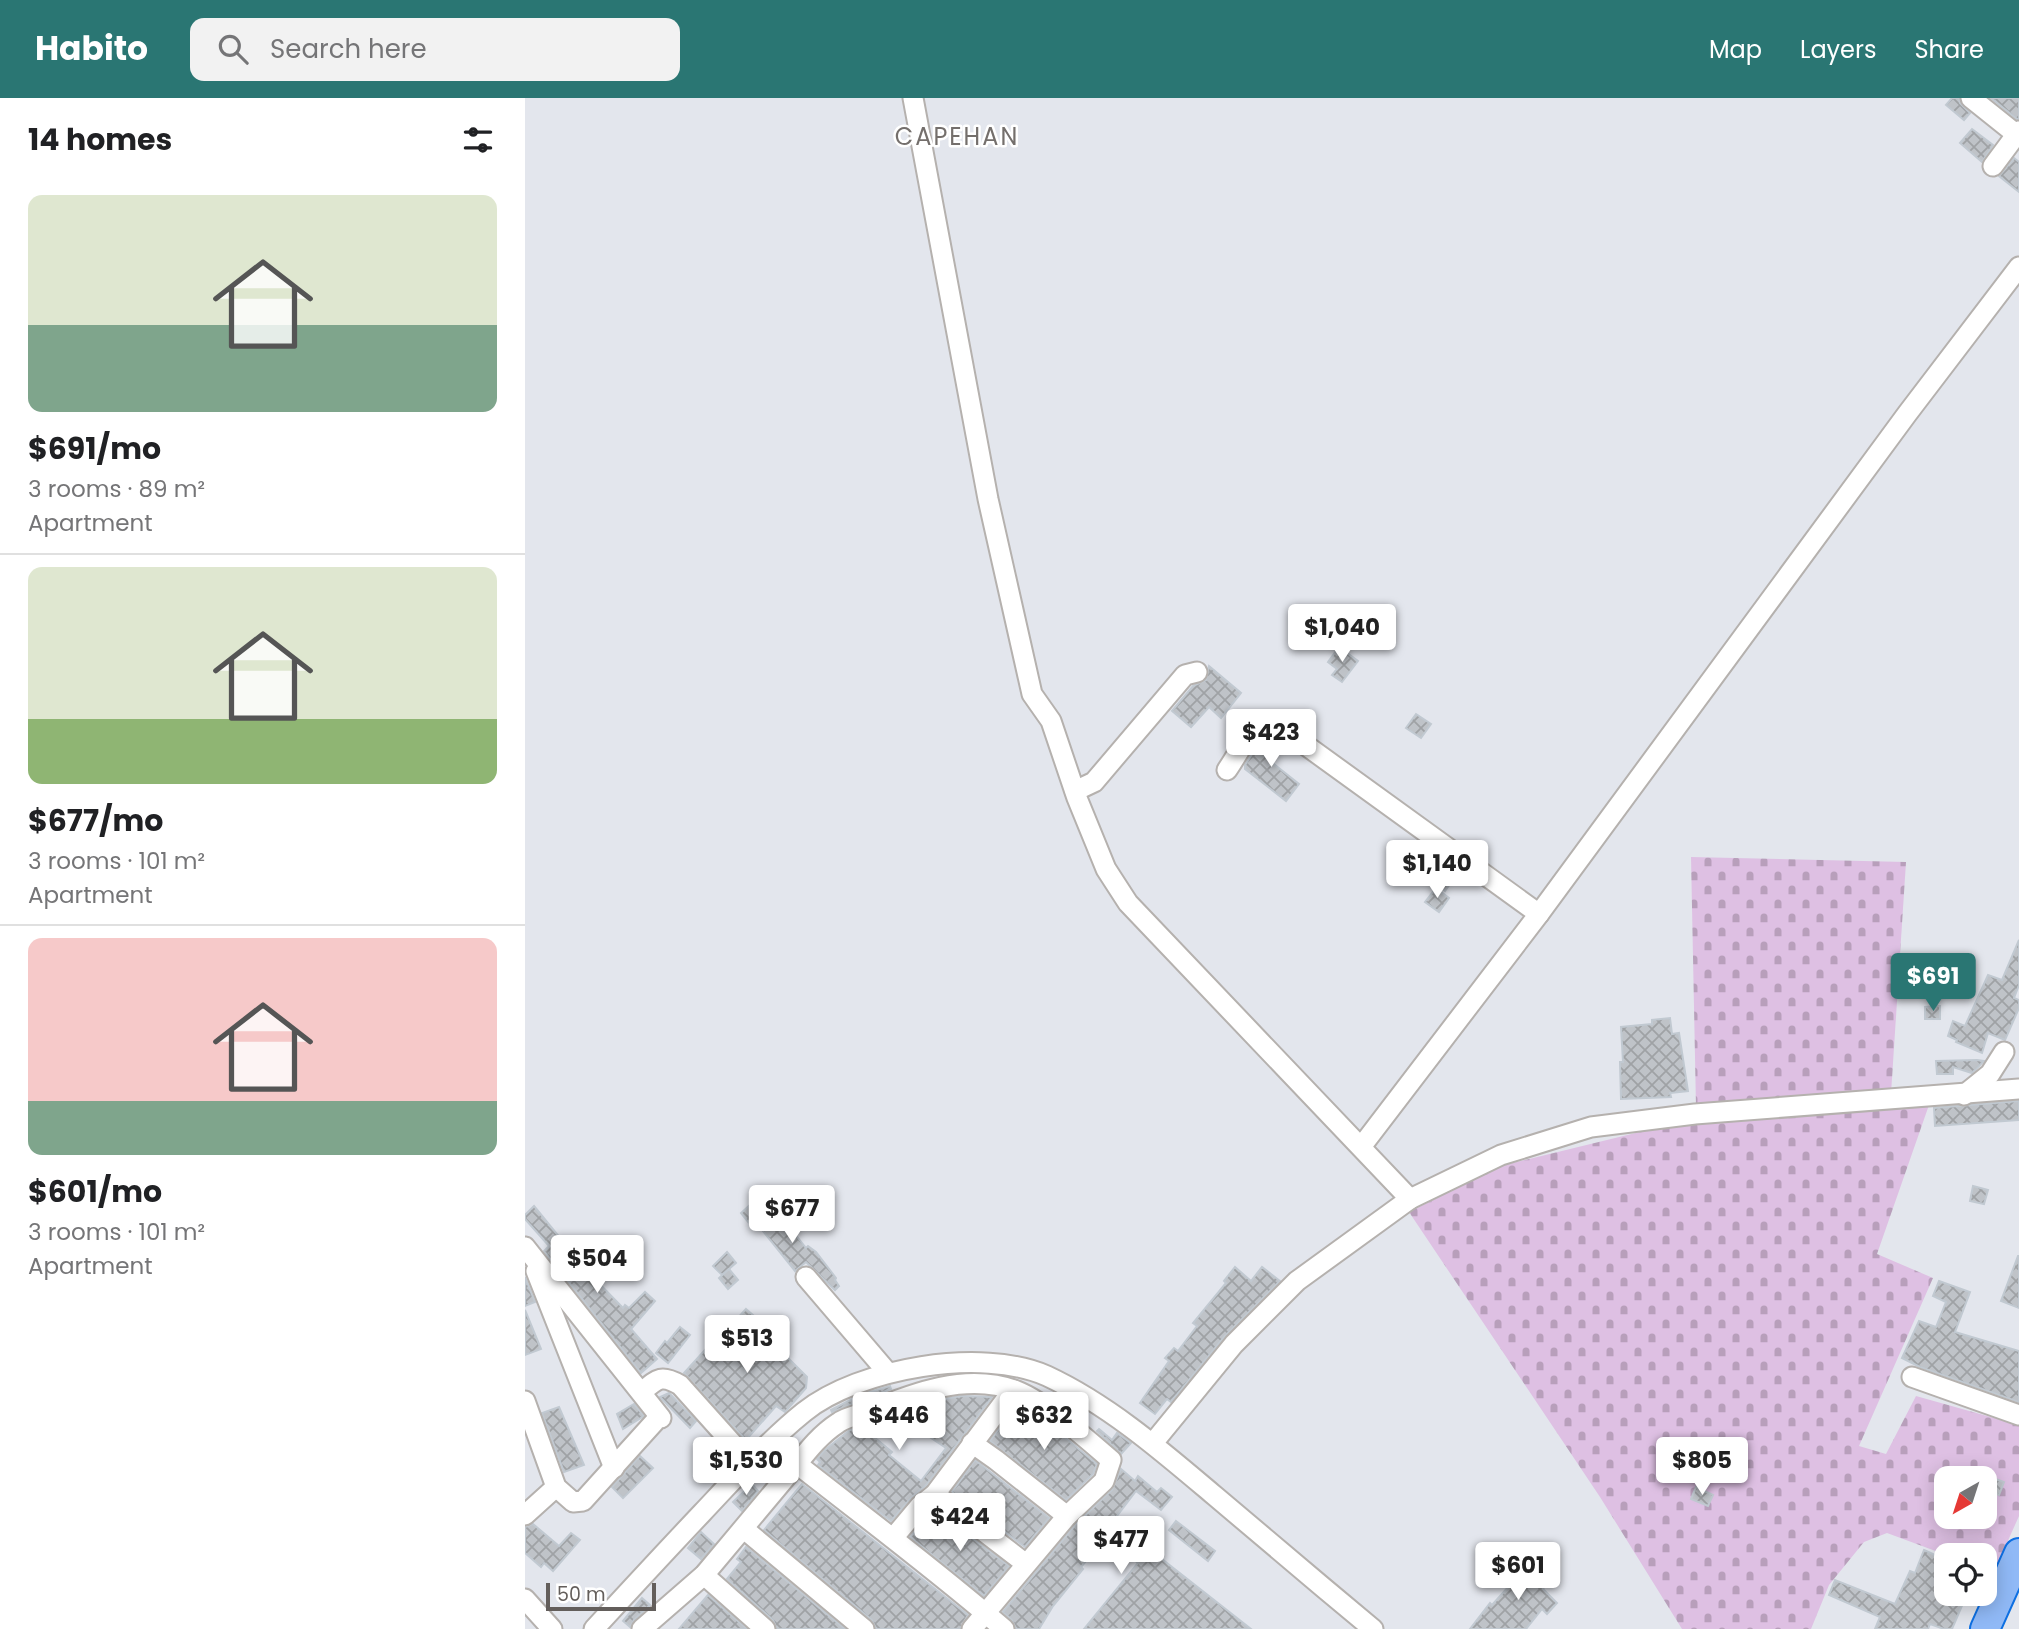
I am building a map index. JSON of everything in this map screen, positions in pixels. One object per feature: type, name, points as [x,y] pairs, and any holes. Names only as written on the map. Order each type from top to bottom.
[{"type":"highway","points":[[1985,1629],[2019,1553]]},
{"type":"street","points":[[912,98],[988,499],[1032,694],[1051,721],[1106,869],[1128,903],[1410,1199]]},
{"type":"street","points":[[1971,98],[2018,133],[1993,166]]},
{"type":"street","points":[[1361,1147],[1539,914],[1907,414],[2019,267]]},
{"type":"street","points":[[1075,791],[1094,782],[1185,675],[1197,672]]},
{"type":"street","points":[[1227,770],[1255,729],[1265,723],[1275,723],[1539,914]]},
{"type":"street","points":[[1963,1095],[1990,1074],[2004,1052]]},
{"type":"street","points":[[1153,1443],[1234,1344],[1297,1281],[1410,1199],[1501,1156],[1591,1127],[1695,1114],[2019,1089]]},
{"type":"street","points":[[525,1401],[556,1487],[573,1502],[583,1501],[658,1418],[661,1418],[526,1249]]},
{"type":"street","points":[[526,1249],[614,1468]]},
{"type":"street","points":[[806,1276],[888,1373]]},
{"type":"street","points":[[594,1629],[749,1462],[806,1411],[864,1379],[888,1373],[951,1364],[1003,1363],[1045,1376],[1089,1400],[1153,1443],[1373,1629]]},
{"type":"street","points":[[1912,1377],[2019,1415]]},
{"type":"street","points":[[642,1392],[657,1380],[669,1379],[680,1385],[749,1462]]},
{"type":"street","points":[[642,1629],[704,1575],[823,1433],[841,1421],[916,1393],[950,1385],[983,1385],[1026,1395],[1111,1460],[1104,1481],[1067,1516],[972,1629]]},
{"type":"street","points":[[893,1538],[920,1506],[935,1494],[1013,1390]]},
{"type":"street","points":[[972,1443],[1067,1516]]},
{"type":"street","points":[[797,1464],[1004,1629]]},
{"type":"street","points":[[525,1515],[556,1487]]},
{"type":"street","points":[[935,1494],[1025,1564]]},
{"type":"street","points":[[744,1529],[864,1629]]},
{"type":"street","points":[[704,1575],[765,1629]]},
{"type":"street","points":[[525,1599],[552,1629]]},
{"type":"green space","points":[[1691,857],[1906,862],[1891,1094],[1696,1107]]},
{"type":"green space","points":[[1929,1105],[1877,1254],[1933,1278],[1859,1446],[1886,1454],[1916,1396],[2019,1425],[2019,1516],[1997,1565],[1997,1543],[1934,1543],[1934,1550],[1887,1533],[1864,1542],[1829,1585],[1811,1629],[1682,1629],[1600,1497],[1409,1212],[1504,1165],[1656,1128]]},
{"type":"building","points":[[1952,98],[1959,98],[1960,103],[1970,113],[1964,120],[1946,105]]},
{"type":"building","points":[[1991,98],[2019,98],[2019,119],[2017,119]]},
{"type":"building","points":[[1972,129],[1993,145],[1982,162],[1960,143]]},
{"type":"building","points":[[2014,158],[2019,162],[2019,192],[1999,176]]},
{"type":"building","points":[[1339,647],[1358,661],[1342,682],[1332,675],[1337,669],[1328,662]]},
{"type":"building","points":[[1209,666],[1241,693],[1221,718],[1209,707],[1191,727],[1172,711],[1193,686],[1206,680]]},
{"type":"building","points":[[1416,714],[1431,724],[1421,738],[1406,728]]},
{"type":"building","points":[[1272,736],[1283,744],[1270,761],[1299,784],[1286,801],[1245,769],[1256,748]]},
{"type":"building","points":[[1437,855],[1459,871],[1445,891],[1423,874]]},
{"type":"building","points":[[1436,888],[1449,898],[1439,912],[1425,902]]},
{"type":"building","points":[[2019,940],[2019,985],[2014,998],[2019,1000],[2019,1008],[2005,1040],[1988,1033],[1982,1053],[1956,1042],[1957,1040],[1948,1036],[1953,1021],[1965,1026],[1988,975],[2002,980]]},
{"type":"building","points":[[1940,1006],[1940,1019],[1925,1019],[1925,1007]]},
{"type":"building","points":[[1670,1018],[1672,1034],[1679,1033],[1688,1091],[1670,1093],[1671,1097],[1621,1099],[1621,1027],[1652,1024],[1652,1020]]},
{"type":"building","points":[[1936,1061],[1984,1061],[1972,1073],[1953,1067],[1953,1074],[1937,1074]]},
{"type":"building","points":[[2019,1101],[2019,1120],[1935,1126],[1934,1108]]},
{"type":"building","points":[[1973,1186],[1988,1190],[1984,1204],[1970,1201]]},
{"type":"building","points":[[751,1204],[760,1214],[749,1223],[741,1213]]},
{"type":"building","points":[[772,1205],[806,1248],[808,1246],[816,1252],[836,1278],[839,1286],[835,1290],[806,1262],[795,1271],[754,1220]]},
{"type":"building","points":[[534,1206],[587,1271],[623,1308],[625,1305],[629,1308],[645,1292],[655,1301],[631,1329],[657,1359],[641,1373],[544,1251],[549,1246],[525,1219],[525,1215]]},
{"type":"building","points":[[727,1252],[736,1263],[722,1275],[713,1266]]},
{"type":"building","points":[[2019,1256],[2019,1308],[2001,1301]]},
{"type":"building","points":[[1235,1267],[1251,1281],[1262,1267],[1280,1281],[1225,1336],[1171,1402],[1167,1399],[1155,1414],[1140,1403],[1169,1361],[1165,1358],[1174,1348],[1178,1351],[1197,1326],[1193,1323],[1226,1283],[1224,1281]]},
{"type":"building","points":[[729,1269],[738,1280],[728,1289],[719,1278]]},
{"type":"building","points":[[525,1277],[535,1302],[525,1306]]},
{"type":"building","points":[[1939,1281],[1970,1292],[1955,1332],[2019,1351],[2019,1402],[1902,1358],[1919,1321],[1936,1327],[1946,1302],[1933,1296]]},
{"type":"building","points":[[746,1309],[769,1329],[765,1333],[807,1377],[806,1388],[785,1412],[776,1406],[746,1440],[684,1373]]},
{"type":"building","points":[[525,1310],[541,1349],[525,1355]]},
{"type":"building","points":[[680,1327],[690,1335],[668,1363],[656,1353]]},
{"type":"building","points":[[890,1386],[891,1389],[832,1412],[831,1410],[860,1395]]},
{"type":"building","points":[[669,1393],[696,1421],[690,1428],[660,1397]]},
{"type":"building","points":[[961,1396],[992,1397],[926,1485],[891,1521],[818,1465],[820,1462],[817,1459],[825,1450],[850,1430],[928,1403],[933,1428],[945,1399]],"holes":[[[919,1430],[946,1448],[921,1481],[889,1455],[892,1452],[874,1437]]]},
{"type":"building","points":[[634,1404],[644,1416],[623,1429],[617,1414]]},
{"type":"building","points":[[1017,1405],[1046,1422],[1097,1464],[1093,1474],[1066,1500],[990,1441]]},
{"type":"building","points":[[559,1407],[584,1465],[564,1472],[542,1413]]},
{"type":"building","points":[[1099,1429],[1112,1440],[1117,1433],[1131,1443],[1121,1454],[1097,1431]]},
{"type":"building","points":[[640,1456],[653,1468],[623,1498],[612,1487]]},
{"type":"building","points":[[975,1460],[1049,1518],[1025,1547],[952,1492]]},
{"type":"building","points":[[1121,1469],[1135,1481],[1138,1476],[1157,1492],[1161,1488],[1172,1497],[1161,1510],[1136,1491],[1117,1516],[1143,1535],[1139,1541],[1251,1629],[1084,1629],[1138,1563],[1105,1538],[1081,1567],[1083,1569],[1053,1606],[1039,1629],[1016,1629],[1012,1620],[1003,1612],[1076,1524],[1112,1490]]},
{"type":"building","points":[[1997,1479],[2004,1482],[1997,1494]]},
{"type":"building","points":[[752,1484],[758,1491],[742,1511],[733,1502]]},
{"type":"building","points":[[802,1484],[968,1615],[960,1629],[876,1629],[872,1620],[764,1530]]},
{"type":"building","points":[[1696,1487],[1713,1495],[1708,1506],[1691,1499]]},
{"type":"building","points":[[935,1510],[1009,1566],[984,1596],[910,1537]]},
{"type":"building","points":[[1176,1521],[1215,1551],[1208,1561],[1169,1530]]},
{"type":"building","points":[[533,1524],[559,1546],[571,1533],[580,1540],[553,1571],[544,1563],[541,1567],[525,1553],[525,1527]]},
{"type":"building","points":[[701,1532],[714,1544],[701,1559],[688,1548]]},
{"type":"building","points":[[746,1547],[845,1629],[777,1629],[773,1620],[727,1579],[741,1562],[737,1559]]},
{"type":"building","points":[[1924,1550],[1934,1555],[1934,1606],[1962,1606],[1952,1629],[1930,1624],[1928,1629],[1875,1629],[1880,1617],[1829,1595],[1835,1580],[1895,1604],[1910,1571],[1915,1573]]},
{"type":"building","points":[[1512,1565],[1526,1577],[1535,1567],[1550,1580],[1543,1589],[1557,1603],[1547,1614],[1542,1609],[1526,1629],[1470,1629],[1490,1603],[1492,1605],[1510,1585],[1501,1578]]},
{"type":"building","points":[[708,1595],[747,1629],[679,1629]]},
{"type":"building","points":[[642,1598],[650,1605],[630,1627],[623,1621]]},
{"type":"district","name":"CAPEHAN","points":[[957,137]]}]
